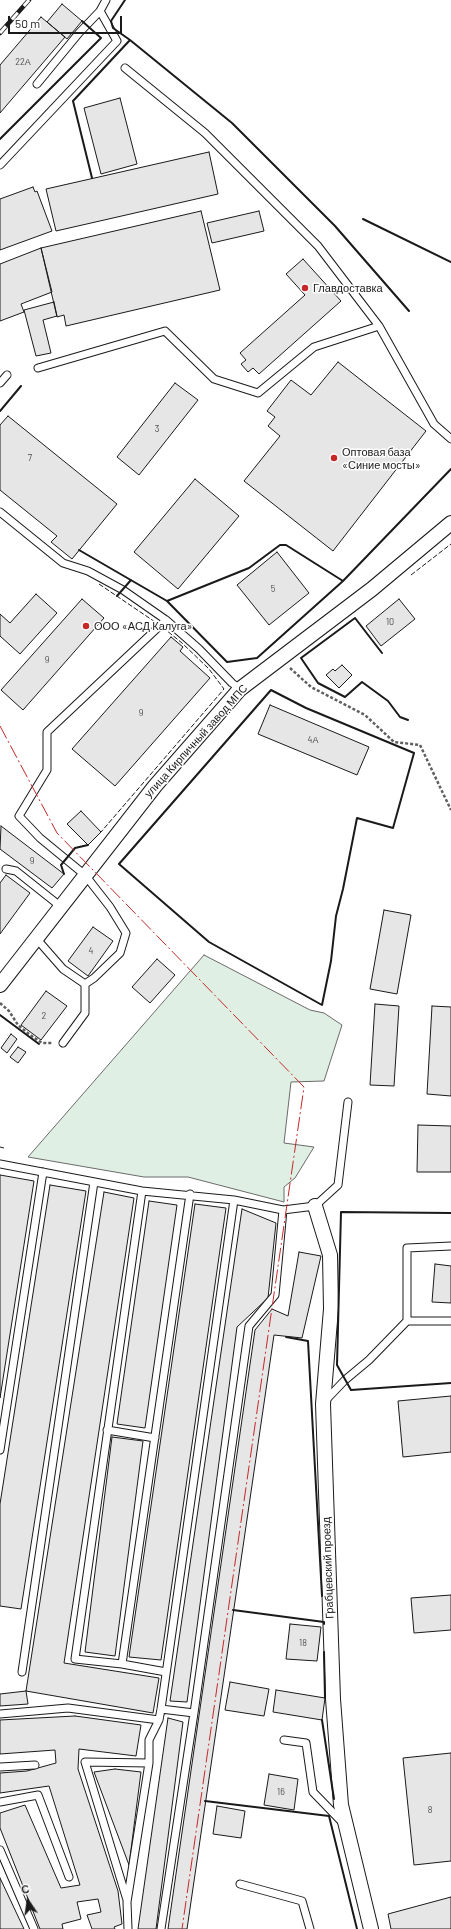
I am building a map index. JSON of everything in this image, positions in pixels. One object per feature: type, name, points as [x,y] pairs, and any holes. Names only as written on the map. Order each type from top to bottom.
[{"type":"street","name":"улица Кирпичный завод МПС","points":[[0,985],[35,937],[154,786],[240,689],[372,589],[451,523]]},
{"type":"street","name":"Грабцевский проезд","points":[[315,1206],[330,1255],[331,1309],[323,1404],[333,1699],[341,1805],[371,1929]]},
{"type":"lane","points":[[37,84],[79,33],[100,11],[106,0]]},
{"type":"lane","points":[[0,165],[117,41],[100,11]]},
{"type":"lane","points":[[125,68],[206,132],[318,246],[380,326],[434,424],[451,439]]},
{"type":"lane","points":[[38,368],[165,331],[214,379],[258,393],[314,347],[380,326]]},
{"type":"lane","points":[[0,383],[7,375]]},
{"type":"lane","points":[[0,512],[63,563],[88,571],[123,590],[166,620],[199,649],[232,683],[240,689]]},
{"type":"lane","points":[[85,984],[94,978],[120,953],[126,933],[110,907],[85,875],[40,838],[19,816],[47,770],[47,732],[166,620]]},
{"type":"lane","points":[[6,869],[16,871],[60,906]]},
{"type":"lane","points":[[35,937],[63,969],[85,984]]},
{"type":"lane","points":[[63,1043],[86,1013],[85,984]]},
{"type":"lane","points":[[0,1164],[142,1191],[190,1194],[234,1200],[282,1210],[315,1206],[338,1185],[348,1102]]},
{"type":"lane","points":[[0,1450],[43,1172]]},
{"type":"lane","points":[[22,1672],[94,1182]]},
{"type":"lane","points":[[142,1191],[75,1659],[122,1664],[166,1672]]},
{"type":"lane","points":[[122,1664],[190,1194]]},
{"type":"lane","points":[[128,1929],[127,1902],[149,1763],[149,1740],[159,1720],[161,1709],[234,1200]]},
{"type":"lane","points":[[161,1929],[194,1713],[249,1326],[275,1295],[282,1236],[282,1210]]},
{"type":"lane","points":[[323,1404],[345,1380],[369,1360],[407,1321],[407,1248],[451,1246]]},
{"type":"lane","points":[[407,1321],[451,1320]]},
{"type":"lane","points":[[107,1430],[154,1438]]},
{"type":"lane","points":[[0,1714],[68,1708],[159,1720]]},
{"type":"lane","points":[[161,1709],[194,1713]]},
{"type":"lane","points":[[284,1740],[306,1743],[313,1792],[346,1826]]},
{"type":"lane","points":[[127,1902],[85,1762],[149,1763]]},
{"type":"lane","points":[[0,1767],[35,1765]]},
{"type":"lane","points":[[0,1802],[38,1795],[69,1877]]},
{"type":"lane","points":[[0,1850],[34,1929]]},
{"type":"lane","points":[[240,1884],[302,1901],[310,1929]]},
{"type":"path","points":[[279,658],[311,687],[365,715],[394,742],[420,745],[451,810]]},
{"type":"path","points":[[0,1003],[9,1011],[18,1025],[42,1043],[63,1043]]},
{"type":"green space","points":[[204,955],[310,1010],[324,1013],[342,1025],[324,1081],[291,1082],[284,1143],[314,1147],[295,1178],[284,1187],[284,1202],[188,1177],[144,1177],[28,1157]]},
{"type":"building","points":[[62,4],[82,21],[67,39],[47,22]]},
{"type":"building","points":[[41,17],[65,37],[0,113],[0,65]]},
{"type":"building","points":[[120,98],[137,164],[101,174],[84,108]]},
{"type":"building","points":[[209,152],[218,194],[56,231],[46,189]]},
{"type":"building","points":[[33,187],[35,192],[37,191],[52,231],[0,250],[0,199]]},
{"type":"building","points":[[201,211],[220,290],[66,326],[64,315],[57,317],[41,248]]},
{"type":"building","points":[[259,211],[264,231],[212,243],[207,223]]},
{"type":"building","points":[[41,248],[52,292],[21,304],[24,312],[0,321],[0,264]]},
{"type":"building","points":[[303,259],[341,301],[259,374],[253,368],[248,372],[241,364],[246,360],[240,353],[305,295],[286,274]]},
{"type":"building","points":[[54,302],[57,316],[43,320],[51,353],[36,356],[24,310]]},
{"type":"building","name":"Оптовая база «Синие мосты»","points":[[338,362],[426,431],[333,551],[244,481],[280,436],[268,426],[275,417],[267,411],[291,380],[311,395]]},
{"type":"building","points":[[175,383],[198,400],[139,475],[117,457]]},
{"type":"building","points":[[8,416],[117,504],[72,559],[51,542],[57,536],[0,490],[0,425]]},
{"type":"building","points":[[195,479],[239,516],[178,589],[134,552]]},
{"type":"building","points":[[277,552],[309,593],[269,625],[237,585]]},
{"type":"building","points":[[36,594],[57,613],[20,654],[0,636],[0,614],[10,623]]},
{"type":"building","points":[[82,599],[104,618],[23,710],[1,690]]},
{"type":"building","points":[[399,599],[415,619],[381,646],[366,626]]},
{"type":"building","points":[[171,637],[183,647],[180,651],[210,678],[115,786],[72,749]]},
{"type":"building","points":[[342,665],[352,675],[339,688],[326,675],[333,669],[335,671]]},
{"type":"building","points":[[270,705],[369,747],[357,775],[258,734]]},
{"type":"building","points":[[81,811],[101,832],[88,845],[67,824]]},
{"type":"building","points":[[1,826],[64,874],[52,888],[0,849]]},
{"type":"building","points":[[6,875],[30,893],[0,934],[0,883]]},
{"type":"building","points":[[384,910],[411,915],[397,994],[370,989]]},
{"type":"building","points":[[93,927],[113,941],[88,976],[68,961]]},
{"type":"building","points":[[157,959],[175,975],[150,1003],[132,987]]},
{"type":"building","points":[[46,991],[67,1006],[41,1040],[21,1025]]},
{"type":"building","points":[[375,1004],[399,1006],[394,1086],[370,1085]]},
{"type":"building","points":[[432,1006],[451,1007],[451,1096],[427,1094]]},
{"type":"building","points":[[11,1034],[17,1039],[7,1053],[1,1048]]},
{"type":"building","points":[[18,1047],[26,1052],[18,1063],[10,1057]]},
{"type":"building","points":[[418,1125],[451,1126],[451,1172],[417,1172]]},
{"type":"building","points":[[0,1175],[34,1181],[0,1398]]},
{"type":"building","points":[[50,1185],[86,1191],[21,1609],[0,1606],[0,1504]]},
{"type":"building","points":[[104,1192],[134,1198],[64,1663],[159,1678],[153,1713],[26,1691]]},
{"type":"building","points":[[149,1201],[177,1205],[145,1428],[117,1424]]},
{"type":"building","points":[[195,1204],[226,1208],[161,1660],[129,1657]]},
{"type":"building","points":[[242,1209],[276,1223],[268,1298],[237,1327],[187,1702],[170,1701]]},
{"type":"building","points":[[299,1252],[321,1256],[302,1338],[274,1335],[187,1929],[168,1929],[255,1330],[272,1309],[288,1316]]},
{"type":"building","points":[[435,1264],[451,1266],[451,1303],[432,1302]]},
{"type":"building","points":[[451,1396],[451,1452],[403,1457],[398,1401]]},
{"type":"building","points":[[112,1437],[143,1441],[115,1656],[85,1652]]},
{"type":"building","points":[[451,1595],[451,1630],[414,1633],[411,1598]]},
{"type":"building","points":[[290,1624],[321,1627],[317,1661],[286,1659]]},
{"type":"building","points":[[230,1682],[269,1689],[264,1716],[225,1710]]},
{"type":"building","points":[[276,1690],[325,1698],[322,1720],[273,1712]]},
{"type":"building","points":[[26,1691],[28,1704],[0,1706],[0,1694]]},
{"type":"building","points":[[75,1716],[141,1725],[136,1756],[79,1749],[78,1769],[118,1891],[122,1924],[114,1927],[115,1929],[92,1929],[87,1915],[101,1912],[98,1899],[77,1902],[81,1919],[62,1924],[63,1929],[40,1929],[0,1828],[0,1813],[25,1805],[61,1888],[80,1885],[49,1786],[0,1793],[0,1773],[27,1771],[56,1763],[55,1750],[0,1754],[0,1720]]},
{"type":"building","points":[[168,1718],[183,1722],[156,1929],[138,1929]]},
{"type":"building","points":[[451,1753],[451,1861],[414,1865],[403,1758]]},
{"type":"building","points":[[115,1769],[141,1772],[129,1865],[94,1772]]},
{"type":"building","points":[[269,1774],[298,1779],[294,1810],[264,1805]]},
{"type":"building","points":[[217,1806],[245,1811],[241,1838],[213,1834]]},
{"type":"building","points":[[0,1878],[24,1929],[0,1929]]},
{"type":"building","points":[[451,1897],[451,1929],[391,1929],[388,1914]]},
{"type":"railway","points":[[0,33],[29,0]]},
{"type":"fence","points":[[411,575],[451,544]]},
{"type":"fence","points":[[99,584],[161,626],[182,643],[209,669],[224,689],[101,832]]},
{"type":"fence","points":[[0,1147],[4,1148]]},
{"type":"wall","points":[[92,178],[73,101],[130,40],[113,28],[111,21],[125,0]]},
{"type":"wall","points":[[0,139],[101,38],[82,21]]},
{"type":"wall","points":[[130,40],[232,123],[335,226],[409,311]]},
{"type":"wall","points":[[363,219],[451,262]]},
{"type":"wall","points":[[0,411],[21,386]]},
{"type":"wall","points":[[79,550],[167,601],[227,662],[257,658],[343,581],[451,469]]},
{"type":"wall","points":[[167,601],[249,568],[280,545],[286,545],[343,581]]},
{"type":"wall","points":[[117,596],[131,580]]},
{"type":"wall","points":[[382,653],[355,618],[301,658],[318,683],[345,697],[362,682],[388,701],[400,717],[408,720]]},
{"type":"wall","points":[[271,690],[306,708],[414,753],[393,828],[357,818],[336,916],[331,961],[322,1005],[209,942],[119,864],[271,690]]},
{"type":"wall","points":[[64,874],[61,865],[75,848],[88,845]]},
{"type":"wall","points":[[0,1015],[39,1044]]},
{"type":"wall","points":[[451,1213],[341,1212],[337,1365],[351,1390],[451,1383]]},
{"type":"wall","points":[[286,1337],[308,1341],[322,1596]]},
{"type":"wall","points":[[233,1610],[324,1622],[324,1624]]},
{"type":"wall","points":[[324,1652],[325,1698]]},
{"type":"wall","points":[[322,1720],[334,1799]]},
{"type":"wall","points":[[205,1801],[329,1816],[357,1929]]},
{"type":"power","points":[[0,726],[57,833],[304,1087],[182,1929]]},
{"type":"place","name":"Главдоставка","points":[[305,288]]},
{"type":"place","name":"Оптовая база «Синие мосты»","points":[[334,458]]},
{"type":"place","name":"ООО «АСД Калуга»","points":[[86,626]]}]
